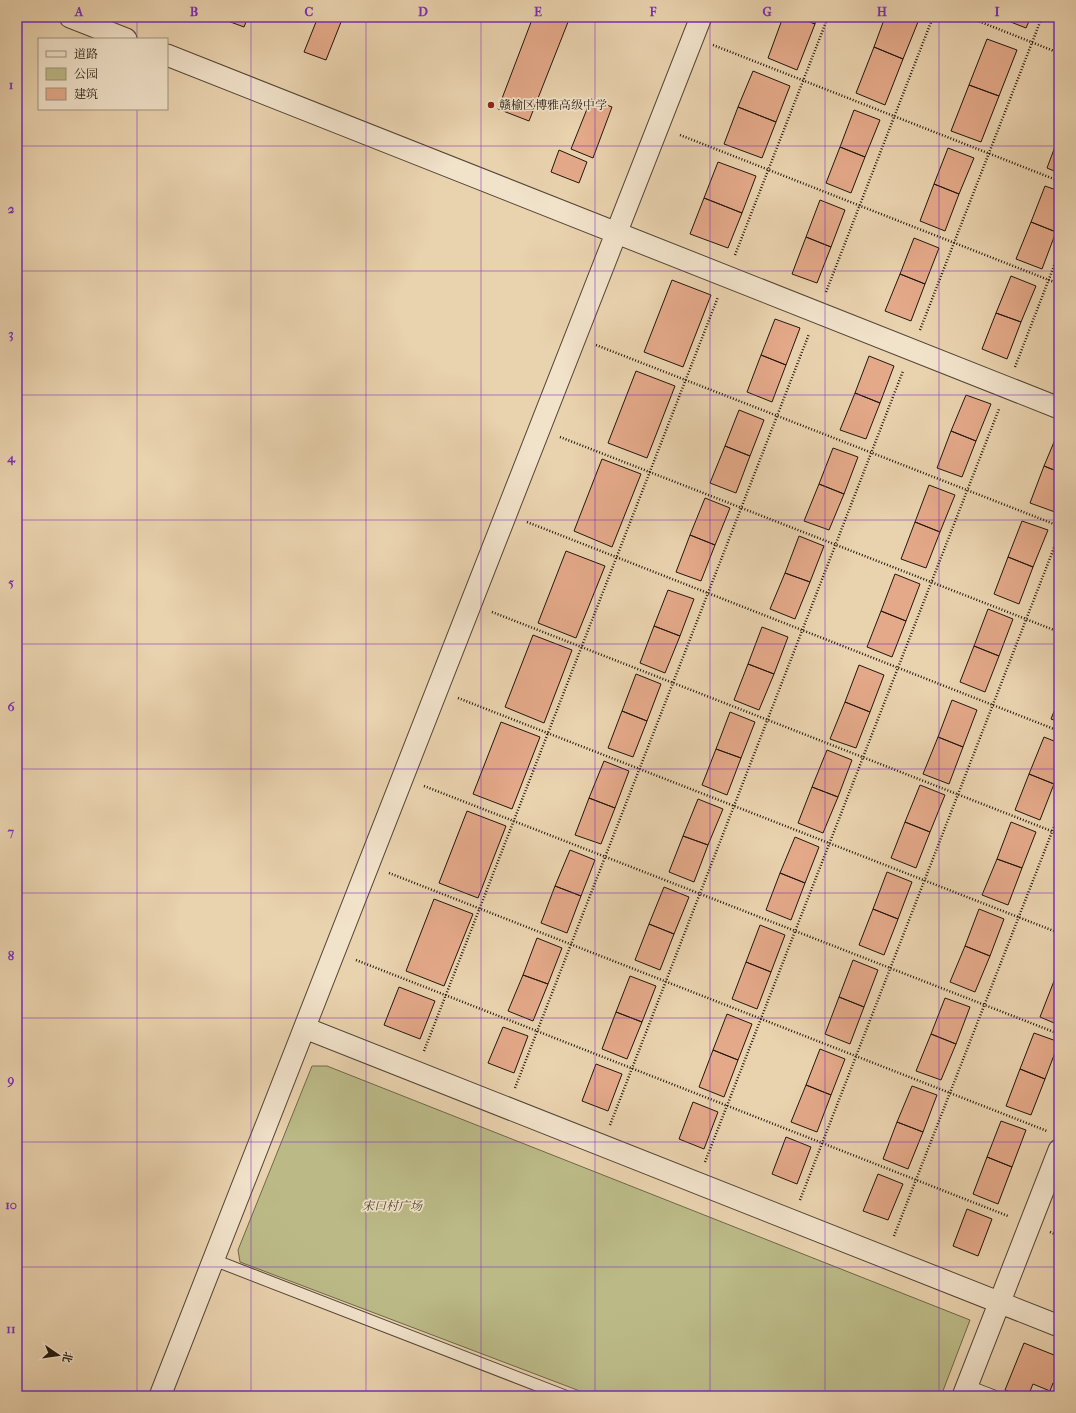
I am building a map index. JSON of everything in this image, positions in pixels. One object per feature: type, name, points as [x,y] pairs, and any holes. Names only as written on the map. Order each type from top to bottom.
[{"type":"street","points":[[70,17],[123,38]]},
{"type":"street","points":[[160,1396],[701,17]]},
{"type":"street","points":[[168,55],[1059,408]]},
{"type":"street","points":[[305,1028],[1059,1326]]},
{"type":"street","points":[[965,1391],[1030,1224],[1055,1141]]},
{"type":"lane","points":[[214,1260],[565,1396]]},
{"type":"lane","points":[[965,1391],[994,1396]]},
{"type":"path","points":[[416,1072],[828,17]]},
{"type":"path","points":[[508,1108],[933,17]]},
{"type":"path","points":[[968,17],[1059,53]]},
{"type":"path","points":[[602,1145],[1042,17]]},
{"type":"path","points":[[693,37],[1059,181]]},
{"type":"path","points":[[658,127],[1059,284]]},
{"type":"path","points":[[696,1183],[1059,253]]},
{"type":"path","points":[[576,337],[1059,526]]},
{"type":"path","points":[[540,428],[1059,632]]},
{"type":"path","points":[[506,514],[1059,731]]},
{"type":"path","points":[[792,1220],[1059,535]]},
{"type":"path","points":[[471,604],[1059,834]]},
{"type":"path","points":[[437,690],[1059,933]]},
{"type":"path","points":[[403,778],[1059,1034]]},
{"type":"path","points":[[886,1257],[1059,814]]},
{"type":"path","points":[[369,865],[950,1093],[1055,1141]]},
{"type":"path","points":[[335,952],[1059,1236]]},
{"type":"green space","name":"宋口村广场","points":[[312,1066],[327,1066],[970,1320],[941,1396],[593,1396],[240,1262],[238,1250]]},
{"type":"building","points":[[217,17],[248,17],[244,27]]},
{"type":"building","points":[[318,17],[343,17],[326,60],[304,52]]},
{"type":"building","points":[[533,17],[570,17],[529,121],[498,109]]},
{"type":"building","points":[[783,17],[798,17],[815,24],[797,70],[768,58]]},
{"type":"building","points":[[798,17],[817,17],[815,24]]},
{"type":"building","points":[[885,17],[920,17],[903,59],[874,47]]},
{"type":"building","points":[[998,17],[1031,17],[1026,28]]},
{"type":"building","points":[[987,39],[1017,50],[999,96],[969,85]]},
{"type":"building","points":[[874,47],[903,59],[885,105],[856,93]]},
{"type":"building","points":[[753,71],[790,86],[776,122],[738,107]]},
{"type":"building","points":[[969,85],[999,96],[981,142],[951,131]]},
{"type":"building","points":[[591,99],[612,107],[593,158],[571,149]]},
{"type":"building","points":[[738,107],[776,122],[762,158],[724,144]]},
{"type":"building","points":[[854,110],[880,120],[865,157],[840,147]]},
{"type":"building","points":[[1059,136],[1059,173],[1047,168]]},
{"type":"building","points":[[840,147],[865,157],[851,193],[826,183]]},
{"type":"building","points":[[948,148],[974,158],[959,194],[934,184]]},
{"type":"building","points":[[559,150],[587,162],[579,183],[551,172]]},
{"type":"building","points":[[718,162],[756,176],[742,213],[704,198]]},
{"type":"building","points":[[934,184],[959,194],[945,231],[920,221]]},
{"type":"building","points":[[1045,186],[1059,191],[1059,224],[1056,232],[1031,222]]},
{"type":"building","points":[[704,198],[742,213],[728,248],[690,234]]},
{"type":"building","points":[[820,200],[845,210],[831,247],[806,237]]},
{"type":"building","points":[[1031,222],[1056,232],[1042,269],[1016,259]]},
{"type":"building","points":[[806,237],[831,247],[817,283],[792,274]]},
{"type":"building","points":[[914,238],[939,248],[925,284],[900,274]]},
{"type":"building","points":[[900,274],[925,284],[911,321],[885,311]]},
{"type":"building","points":[[1011,276],[1036,286],[1021,322],[996,313]]},
{"type":"building","points":[[672,280],[711,295],[683,367],[644,352]]},
{"type":"building","points":[[996,313],[1021,322],[1007,359],[982,349]]},
{"type":"building","points":[[775,319],[800,328],[786,365],[761,355]]},
{"type":"building","points":[[761,355],[786,365],[772,402],[747,392]]},
{"type":"building","points":[[869,356],[894,366],[880,403],[855,393]]},
{"type":"building","points":[[636,371],[675,386],[647,458],[608,443]]},
{"type":"building","points":[[855,393],[880,403],[866,439],[840,430]]},
{"type":"building","points":[[966,395],[991,404],[976,441],[951,431]]},
{"type":"building","points":[[739,410],[764,420],[750,456],[725,446]]},
{"type":"building","points":[[1059,430],[1059,472],[1044,466]]},
{"type":"building","points":[[951,431],[976,441],[962,477],[937,468]]},
{"type":"building","points":[[725,446],[750,456],[736,493],[710,483]]},
{"type":"building","points":[[833,448],[858,457],[844,494],[819,484]]},
{"type":"building","points":[[602,459],[641,474],[612,547],[574,531]]},
{"type":"building","points":[[1044,466],[1059,472],[1059,503],[1055,512],[1030,503]]},
{"type":"building","points":[[819,484],[844,494],[829,530],[804,521]]},
{"type":"building","points":[[929,485],[955,495],[940,532],[915,522]]},
{"type":"building","points":[[705,498],[730,508],[715,545],[690,535]]},
{"type":"building","points":[[1022,521],[1048,530],[1033,567],[1008,557]]},
{"type":"building","points":[[915,522],[940,532],[926,568],[901,559]]},
{"type":"building","points":[[690,535],[715,545],[701,581],[676,572]]},
{"type":"building","points":[[799,536],[824,546],[810,582],[785,573]]},
{"type":"building","points":[[566,551],[605,566],[576,638],[538,623]]},
{"type":"building","points":[[1008,557],[1033,567],[1019,604],[994,594]]},
{"type":"building","points":[[785,573],[810,582],[795,619],[770,609]]},
{"type":"building","points":[[895,574],[920,584],[906,621],[881,611]]},
{"type":"building","points":[[668,590],[694,599],[680,636],[654,626]]},
{"type":"building","points":[[988,609],[1013,619],[999,656],[974,646]]},
{"type":"building","points":[[881,611],[906,621],[892,657],[867,647]]},
{"type":"building","points":[[654,626],[680,636],[665,673],[640,663]]},
{"type":"building","points":[[762,627],[788,637],[774,674],[748,664]]},
{"type":"building","points":[[533,635],[572,650],[544,723],[505,707]]},
{"type":"building","points":[[974,646],[999,656],[985,692],[960,682]]},
{"type":"building","points":[[748,664],[774,674],[759,710],[734,700]]},
{"type":"building","points":[[859,665],[884,675],[870,712],[845,702]]},
{"type":"building","points":[[636,674],[661,684],[647,721],[622,711]]},
{"type":"building","points":[[1059,699],[1059,722],[1051,719]]},
{"type":"building","points":[[952,700],[977,710],[963,747],[938,737]]},
{"type":"building","points":[[845,702],[870,712],[856,748],[830,739]]},
{"type":"building","points":[[622,711],[647,721],[633,757],[608,748]]},
{"type":"building","points":[[730,712],[755,722],[741,758],[716,749]]},
{"type":"building","points":[[501,722],[540,737],[512,809],[473,794]]},
{"type":"building","points":[[938,737],[963,747],[949,784],[923,774]]},
{"type":"building","points":[[1044,737],[1059,743],[1059,772],[1054,784],[1029,774]]},
{"type":"building","points":[[716,749],[741,758],[727,795],[702,785]]},
{"type":"building","points":[[827,750],[852,760],[838,797],[812,787]]},
{"type":"building","points":[[604,761],[629,771],[615,808],[589,798]]},
{"type":"building","points":[[1029,774],[1054,784],[1040,820],[1015,810]]},
{"type":"building","points":[[920,785],[945,795],[930,832],[905,822]]},
{"type":"building","points":[[812,787],[838,797],[823,833],[798,823]]},
{"type":"building","points":[[589,798],[615,808],[601,844],[575,835]]},
{"type":"building","points":[[698,799],[723,809],[708,845],[683,836]]},
{"type":"building","points":[[467,811],[506,826],[478,898],[439,883]]},
{"type":"building","points":[[905,822],[930,832],[916,868],[891,858]]},
{"type":"building","points":[[1011,822],[1036,832],[1022,868],[997,859]]},
{"type":"building","points":[[683,836],[708,845],[694,882],[669,872]]},
{"type":"building","points":[[795,837],[819,847],[805,883],[780,873]]},
{"type":"building","points":[[570,850],[595,860],[581,896],[555,886]]},
{"type":"building","points":[[997,859],[1022,868],[1008,905],[982,895]]},
{"type":"building","points":[[887,872],[912,882],[898,919],[873,909]]},
{"type":"building","points":[[780,873],[805,883],[791,920],[766,910]]},
{"type":"building","points":[[555,886],[581,896],[567,933],[541,923]]},
{"type":"building","points":[[664,887],[689,897],[674,934],[649,924]]},
{"type":"building","points":[[434,899],[473,914],[444,986],[406,971]]},
{"type":"building","points":[[873,909],[898,919],[884,955],[859,945]]},
{"type":"building","points":[[979,909],[1004,919],[990,956],[965,946]]},
{"type":"building","points":[[649,924],[674,934],[660,970],[635,960]]},
{"type":"building","points":[[760,925],[785,935],[771,972],[746,962]]},
{"type":"building","points":[[537,938],[562,948],[548,984],[523,975]]},
{"type":"building","points":[[965,946],[990,956],[975,992],[950,982]]},
{"type":"building","points":[[853,960],[878,970],[864,1007],[839,997]]},
{"type":"building","points":[[746,962],[771,972],[757,1009],[732,999]]},
{"type":"building","points":[[1059,968],[1059,983],[1054,981]]},
{"type":"building","points":[[523,975],[548,984],[533,1021],[508,1011]]},
{"type":"building","points":[[630,976],[656,986],[642,1022],[616,1012]]},
{"type":"building","points":[[1054,981],[1059,983],[1059,1025],[1040,1017]]},
{"type":"building","points":[[399,987],[435,1001],[420,1039],[384,1025]]},
{"type":"building","points":[[839,997],[864,1007],[850,1044],[825,1034]]},
{"type":"building","points":[[945,998],[970,1007],[956,1044],[931,1034]]},
{"type":"building","points":[[616,1012],[642,1022],[627,1059],[602,1049]]},
{"type":"building","points":[[727,1014],[752,1024],[738,1060],[713,1050]]},
{"type":"building","points":[[503,1027],[528,1036],[514,1073],[488,1063]]},
{"type":"building","points":[[1034,1033],[1059,1042],[1045,1079],[1020,1069]]},
{"type":"building","points":[[931,1034],[956,1044],[941,1080],[916,1071]]},
{"type":"building","points":[[820,1049],[845,1059],[831,1095],[806,1085]]},
{"type":"building","points":[[713,1050],[738,1060],[724,1097],[699,1087]]},
{"type":"building","points":[[596,1064],[622,1074],[608,1111],[582,1101]]},
{"type":"building","points":[[1020,1069],[1045,1079],[1031,1115],[1006,1106]]},
{"type":"building","points":[[806,1085],[831,1095],[817,1132],[791,1122]]},
{"type":"building","points":[[912,1086],[937,1095],[923,1132],[897,1122]]},
{"type":"building","points":[[693,1102],[718,1112],[704,1149],[679,1139]]},
{"type":"building","points":[[1001,1121],[1026,1130],[1012,1167],[987,1157]]},
{"type":"building","points":[[897,1122],[923,1132],[908,1169],[883,1159]]},
{"type":"building","points":[[786,1137],[811,1147],[797,1184],[772,1174]]},
{"type":"building","points":[[987,1157],[1012,1167],[998,1204],[973,1194]]},
{"type":"building","points":[[878,1174],[903,1184],[888,1220],[863,1211]]},
{"type":"building","points":[[967,1209],[992,1219],[978,1256],[953,1246]]},
{"type":"building","points":[[1024,1343],[1059,1357],[1059,1386],[1053,1383],[1050,1391],[1033,1384],[1028,1396],[1022,1396],[1005,1390]]},
{"type":"place","name":"赣榆区博雅高级中学","points":[[491,105]]}]
